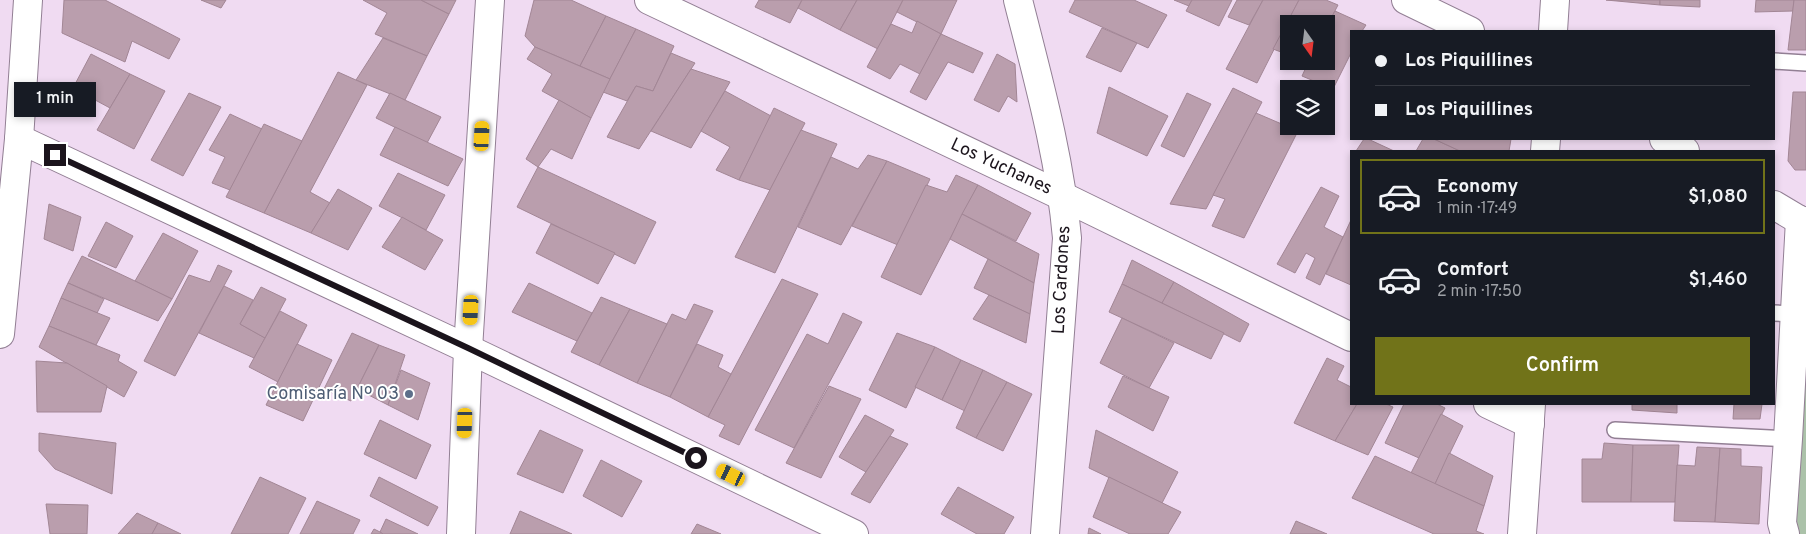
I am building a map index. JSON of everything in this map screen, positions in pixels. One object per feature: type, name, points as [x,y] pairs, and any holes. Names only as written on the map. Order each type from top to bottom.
[{"type":"street","points":[[0,334],[19,139],[28,0]]},
{"type":"street","points":[[461,534],[468,348],[490,0]]},
{"type":"street","name":"Los Yuchanes","points":[[649,0],[1064,197],[1350,337]]},
{"type":"street","name":"Los Cardones","points":[[1018,0],[1052,137],[1064,197],[1067,238],[1044,534]]},
{"type":"street","points":[[1406,0],[1468,30]]},
{"type":"street","points":[[1553,30],[1555,0]]},
{"type":"street","points":[[19,139],[468,348],[854,534]]},
{"type":"street","points":[[1666,140],[1683,150]]},
{"type":"street","points":[[1775,206],[1803,222],[1785,313],[1788,439],[1782,523],[1785,534]]},
{"type":"street","points":[[1492,405],[1530,414],[1522,534]]},
{"type":"lane","points":[[1775,61],[1806,63]]},
{"type":"lane","points":[[1614,430],[1788,439]]},
{"type":"green space","points":[[1806,224],[1806,534],[1785,534]]},
{"type":"building","points":[[64,0],[105,0],[180,39],[169,59],[132,41],[125,62],[62,33]]},
{"type":"building","points":[[201,0],[226,0],[221,8]]},
{"type":"building","points":[[363,0],[421,0],[449,14],[427,56],[375,34],[387,13]]},
{"type":"building","points":[[421,0],[456,0],[449,14]]},
{"type":"building","points":[[534,0],[571,0],[606,16],[580,66],[535,47],[525,36]]},
{"type":"building","points":[[759,0],[802,0],[790,23],[755,7]]},
{"type":"building","points":[[802,0],[857,0],[840,30],[798,8]]},
{"type":"building","points":[[857,0],[903,0],[878,49],[840,30]]},
{"type":"building","points":[[903,0],[957,0],[941,34],[897,12]]},
{"type":"building","points":[[1075,0],[1134,0],[1167,15],[1148,48],[1069,12]]},
{"type":"building","points":[[1174,0],[1192,0],[1189,6]]},
{"type":"building","points":[[1192,0],[1232,0],[1219,26],[1186,11]]},
{"type":"building","points":[[1237,0],[1263,0],[1249,25],[1228,17]]},
{"type":"building","points":[[1263,0],[1299,0],[1291,15],[1280,15],[1280,38],[1257,83],[1226,69]]},
{"type":"building","points":[[1299,0],[1326,0],[1338,5],[1333,15],[1291,15]]},
{"type":"building","points":[[1606,0],[1660,0],[1660,5]]},
{"type":"building","points":[[1660,0],[1700,0],[1700,7],[1660,5]]},
{"type":"building","points":[[1756,0],[1794,0],[1793,11],[1755,12]]},
{"type":"building","points":[[1794,0],[1806,0],[1806,50],[1788,50]]},
{"type":"building","points":[[1335,11],[1366,25],[1363,30],[1350,30],[1350,55],[1335,85],[1335,80],[1312,80],[1302,76],[1305,70],[1335,70],[1335,15],[1333,15]]},
{"type":"building","points":[[606,16],[636,29],[610,79],[580,66]]},
{"type":"building","points":[[917,21],[941,34],[920,74],[900,64],[890,79],[867,67],[891,24],[912,33]]},
{"type":"building","points":[[1102,28],[1137,43],[1121,72],[1086,57]]},
{"type":"building","points":[[636,29],[674,46],[653,91],[636,86],[627,101],[603,92]]},
{"type":"building","points":[[941,34],[983,53],[973,73],[948,62],[926,100],[910,92]]},
{"type":"building","points":[[1280,36],[1280,52],[1273,49]]},
{"type":"building","points":[[383,38],[427,56],[405,100],[356,80]]},
{"type":"building","points":[[535,47],[610,79],[591,118],[542,91],[552,74],[527,59]]},
{"type":"building","points":[[671,53],[695,63],[639,149],[607,137],[636,86],[653,91]]},
{"type":"building","points":[[91,54],[130,74],[110,108],[73,88]]},
{"type":"building","points":[[997,54],[1015,64],[1017,102],[1008,96],[999,112],[974,100]]},
{"type":"building","points":[[691,69],[730,82],[691,148],[651,131]]},
{"type":"building","points":[[338,72],[367,85],[310,192],[330,203],[311,233],[264,213]]},
{"type":"building","points":[[130,74],[165,91],[134,149],[97,130]]},
{"type":"building","points":[[1109,87],[1168,116],[1147,156],[1097,133]]},
{"type":"building","points":[[1233,88],[1262,102],[1206,209],[1170,204]]},
{"type":"building","points":[[725,91],[771,116],[739,180],[716,170],[730,147],[701,131]]},
{"type":"building","points":[[1793,92],[1806,92],[1806,170],[1795,170],[1788,161]]},
{"type":"building","points":[[189,93],[221,107],[183,176],[151,160]]},
{"type":"building","points":[[390,93],[441,117],[427,143],[376,118]]},
{"type":"building","points":[[1187,93],[1211,104],[1184,157],[1161,146]]},
{"type":"building","points":[[559,100],[591,118],[572,159],[551,149],[538,167],[526,159]]},
{"type":"building","points":[[774,108],[805,123],[770,190],[739,180]]},
{"type":"building","points":[[1256,113],[1280,123],[1280,135],[1296,135],[1244,238],[1212,226],[1225,199],[1213,195]]},
{"type":"building","points":[[230,114],[262,129],[230,190],[212,183],[225,157],[209,150]]},
{"type":"building","points":[[264,124],[302,141],[264,213],[226,197]]},
{"type":"building","points":[[395,127],[463,159],[448,186],[380,155]]},
{"type":"building","points":[[801,130],[837,144],[775,273],[735,257]]},
{"type":"building","points":[[1363,140],[1370,140],[1392,150],[1357,150]]},
{"type":"building","points":[[1422,140],[1436,140],[1458,150],[1417,150]]},
{"type":"building","points":[[1436,140],[1511,140],[1509,150],[1458,150]]},
{"type":"building","points":[[868,155],[887,161],[841,245],[798,227],[831,157],[858,169]]},
{"type":"building","points":[[887,161],[930,179],[898,245],[852,226]]},
{"type":"building","points":[[538,167],[656,222],[635,264],[517,207]]},
{"type":"building","points":[[398,173],[445,195],[426,230],[379,206]]},
{"type":"building","points":[[956,175],[978,185],[921,295],[881,277],[926,185],[947,192]]},
{"type":"building","points":[[978,185],[1031,213],[1016,241],[962,214]]},
{"type":"building","points":[[1321,187],[1339,196],[1324,227],[1343,237],[1320,285],[1306,278],[1315,258],[1306,253],[1295,273],[1277,264]]},
{"type":"building","points":[[338,189],[372,208],[348,250],[311,233]]},
{"type":"building","points":[[49,204],[81,217],[73,251],[44,239]]},
{"type":"building","points":[[962,214],[1039,254],[1034,283],[950,239]]},
{"type":"building","points":[[402,217],[443,240],[425,270],[382,247]]},
{"type":"building","points":[[106,222],[133,236],[116,268],[88,256]]},
{"type":"building","points":[[1350,222],[1350,285],[1326,274]]},
{"type":"building","points":[[551,224],[615,253],[598,284],[536,253]]},
{"type":"building","points":[[163,233],[198,251],[172,299],[135,281]]},
{"type":"building","points":[[82,256],[172,299],[158,321],[68,283]]},
{"type":"building","points":[[988,259],[1034,283],[1030,314],[974,288]]},
{"type":"building","points":[[1132,260],[1174,282],[1162,303],[1122,284]]},
{"type":"building","points":[[218,265],[232,271],[175,376],[144,361],[189,275],[210,282]]},
{"type":"building","points":[[782,279],[818,294],[739,445],[719,436],[725,425],[708,417]]},
{"type":"building","points":[[1174,282],[1249,324],[1240,342],[1162,303]]},
{"type":"building","points":[[68,283],[104,299],[97,313],[61,298]]},
{"type":"building","points":[[529,283],[592,313],[577,341],[512,312]]},
{"type":"building","points":[[1122,284],[1224,333],[1211,359],[1109,312]]},
{"type":"building","points":[[224,286],[253,300],[240,324],[265,338],[254,358],[199,333]]},
{"type":"building","points":[[261,287],[286,299],[265,338],[240,324]]},
{"type":"building","points":[[989,295],[1030,314],[1026,343],[973,319]]},
{"type":"building","points":[[601,297],[630,309],[599,365],[571,352]]},
{"type":"building","points":[[61,298],[110,318],[96,345],[49,326]]},
{"type":"building","points":[[694,304],[713,311],[670,397],[637,383],[672,314],[686,320]]},
{"type":"building","points":[[630,309],[667,324],[637,383],[599,365]]},
{"type":"building","points":[[280,311],[307,325],[278,382],[249,367]]},
{"type":"building","points":[[843,313],[862,322],[794,448],[755,430],[807,334],[828,344]]},
{"type":"building","points":[[1122,318],[1174,343],[1149,388],[1100,363]]},
{"type":"building","points":[[49,326],[120,355],[118,361],[137,372],[124,397],[39,347]]},
{"type":"building","points":[[352,333],[379,345],[351,401],[324,389]]},
{"type":"building","points":[[897,333],[935,347],[906,408],[869,390]]},
{"type":"building","points":[[297,344],[332,360],[303,421],[266,405]]},
{"type":"building","points":[[697,344],[723,355],[718,367],[731,374],[708,417],[670,397]]},
{"type":"building","points":[[379,345],[405,355],[388,405],[357,389]]},
{"type":"building","points":[[935,347],[961,360],[942,400],[915,387]]},
{"type":"building","points":[[1327,358],[1344,366],[1337,380],[1350,386],[1350,405],[1356,405],[1335,441],[1294,423]]},
{"type":"building","points":[[961,360],[983,370],[965,411],[942,400]]},
{"type":"building","points":[[36,361],[67,363],[107,386],[101,412],[37,412]]},
{"type":"building","name":"Comisaría Nº 03","points":[[401,370],[430,383],[418,420],[388,405]]},
{"type":"building","points":[[983,370],[1007,382],[976,438],[956,428]]},
{"type":"building","points":[[1123,376],[1169,397],[1153,431],[1108,407]]},
{"type":"building","points":[[1007,382],[1032,394],[1003,451],[976,438]]},
{"type":"building","points":[[829,386],[861,399],[821,478],[786,463]]},
{"type":"building","points":[[1356,405],[1388,405],[1393,407],[1368,455],[1335,441]]},
{"type":"building","points":[[1404,405],[1439,405],[1445,408],[1419,458],[1385,443]]},
{"type":"building","points":[[1632,405],[1677,405],[1677,413],[1632,410]]},
{"type":"building","points":[[1734,405],[1762,405],[1760,419],[1733,419]]},
{"type":"building","points":[[1441,414],[1463,426],[1435,484],[1411,473]]},
{"type":"building","points":[[865,415],[894,430],[866,472],[839,457]]},
{"type":"building","points":[[380,420],[431,445],[416,479],[364,454]]},
{"type":"building","points":[[540,430],[583,450],[563,493],[517,474]]},
{"type":"building","points":[[1096,430],[1178,472],[1162,503],[1089,468]]},
{"type":"building","points":[[39,433],[116,443],[112,494],[55,469],[39,451]]},
{"type":"building","points":[[890,436],[908,444],[870,503],[851,494]]},
{"type":"building","points":[[1604,443],[1633,445],[1631,502],[1582,502],[1582,459],[1602,459]]},
{"type":"building","points":[[1633,445],[1679,445],[1675,502],[1631,502]]},
{"type":"building","points":[[1697,447],[1720,448],[1715,522],[1674,521],[1677,465],[1695,466]]},
{"type":"building","points":[[1720,448],[1741,449],[1741,466],[1762,467],[1759,524],[1715,522]]},
{"type":"building","points":[[1449,453],[1493,476],[1484,506],[1435,484]]},
{"type":"building","points":[[1375,456],[1484,506],[1476,531],[1484,534],[1434,534],[1352,498]]},
{"type":"building","points":[[601,460],[642,481],[622,517],[583,496]]},
{"type":"building","points":[[260,477],[306,498],[288,534],[231,534]]},
{"type":"building","points":[[379,477],[438,507],[428,526],[370,496]]},
{"type":"building","points":[[1109,477],[1181,512],[1168,534],[1130,534],[1093,517]]},
{"type":"building","points":[[958,487],[1014,517],[1004,534],[977,534],[941,514]]},
{"type":"building","points":[[317,501],[360,520],[353,534],[300,534]]},
{"type":"building","points":[[46,504],[88,505],[87,534],[50,534]]},
{"type":"building","points":[[520,511],[572,534],[510,534]]},
{"type":"building","points":[[137,513],[158,523],[152,534],[118,534]]},
{"type":"building","points":[[386,519],[418,534],[383,534],[380,532]]},
{"type":"building","points":[[1296,521],[1327,534],[1290,534]]},
{"type":"building","points":[[158,523],[181,534],[152,534]]},
{"type":"building","points":[[697,524],[721,534],[691,534]]},
{"type":"building","points":[[1089,528],[1101,534],[1088,534]]},
{"type":"building","points":[[374,529],[380,532],[383,534],[371,534]]},
{"type":"place","name":"Comisaría Nº 03","points":[[409,394]]},
{"type":"route","points":[[55,155],[468,348],[696,458]]}]
